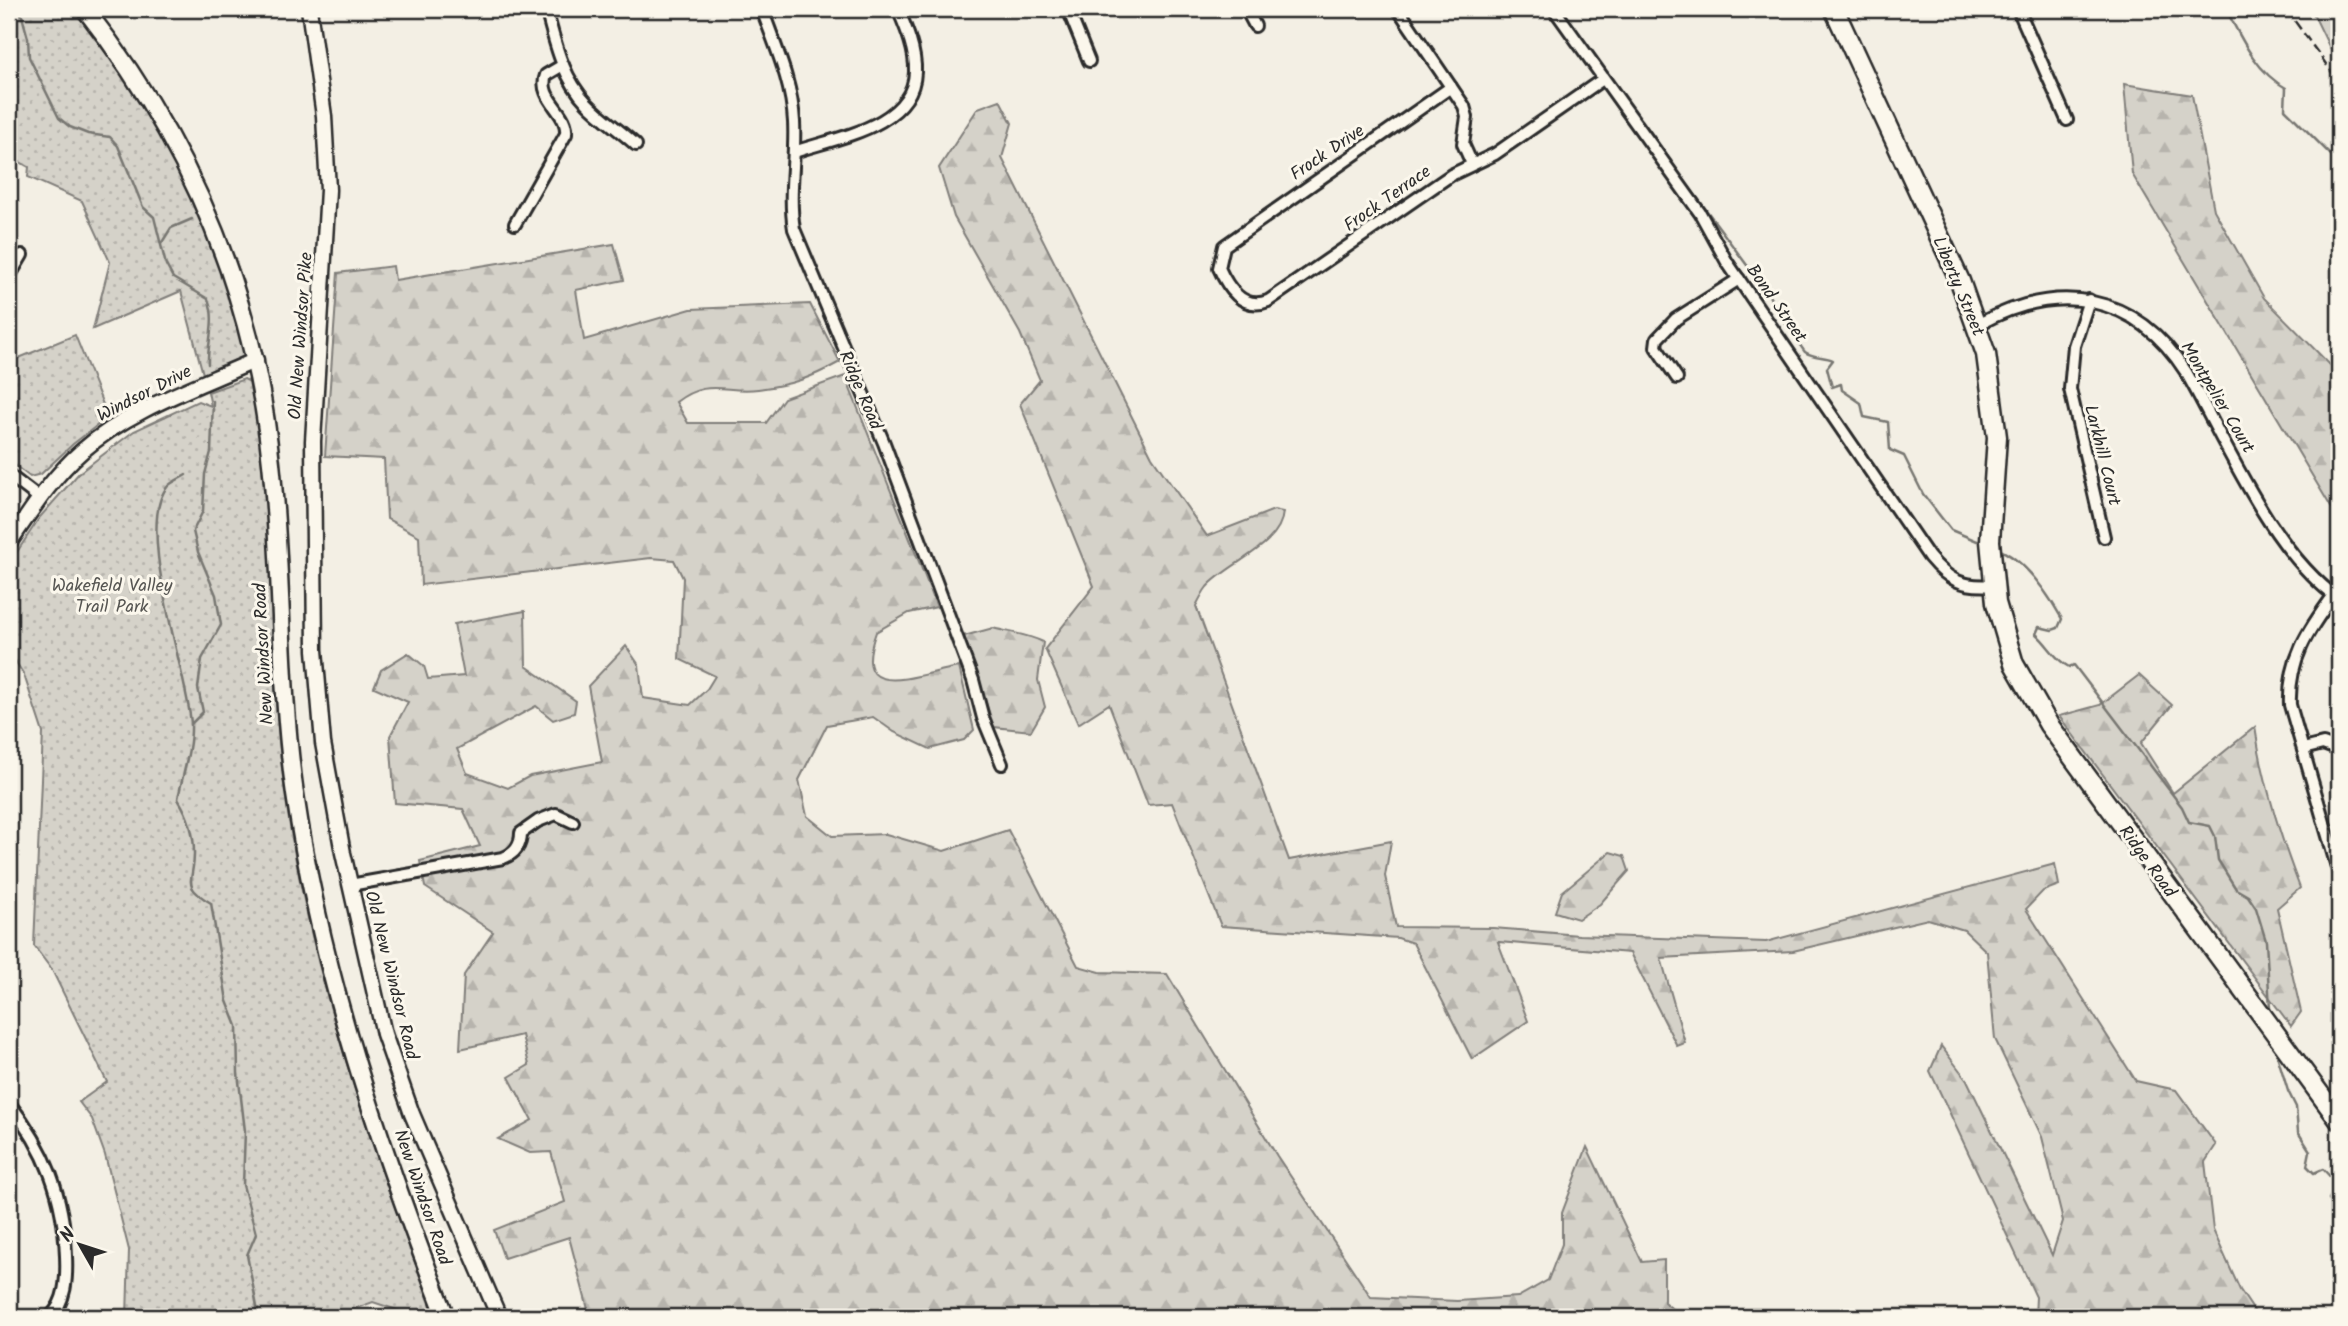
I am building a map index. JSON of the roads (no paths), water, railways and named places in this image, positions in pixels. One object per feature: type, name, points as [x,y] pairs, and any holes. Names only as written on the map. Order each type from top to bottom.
[{"type":"highway","name":"Liberty Street","points":[[1834,9],[1977,325],[1991,379],[1997,437],[1990,530],[1993,584]]},
{"type":"highway","name":"Ridge Road","points":[[1993,584],[2007,646],[2038,708],[2339,1120]]},
{"type":"main road","name":"New Windsor Road","points":[[85,9],[140,87],[186,167],[219,239],[256,360],[272,466],[284,712],[303,845],[336,991],[358,1068],[446,1317]]},
{"type":"street","name":"Old New Windsor Pike","points":[[309,9],[324,116],[328,190],[313,441],[316,667]]},
{"type":"street","points":[[546,9],[563,65],[587,103],[636,145]]},
{"type":"street","name":"Ridge Road","points":[[762,9],[790,90],[794,152],[790,195],[794,229],[884,443],[1002,764]]},
{"type":"street","points":[[794,152],[874,124],[901,105],[916,73],[911,47],[898,9]]},
{"type":"street","points":[[1068,9],[1089,61]]},
{"type":"street","points":[[1246,9],[1255,26]]},
{"type":"street","points":[[1398,9],[1466,109],[1462,136],[1472,163]]},
{"type":"street","name":"Bond Street","points":[[1554,9],[1700,213],[1739,279],[1929,557],[1956,582],[1973,587],[1993,584]]},
{"type":"street","points":[[2018,9],[2067,120]]},
{"type":"street","points":[[516,224],[566,134],[567,127],[548,97],[543,82],[546,75],[563,65]]},
{"type":"street","name":"Frock Terrace","points":[[1224,246],[1219,268],[1230,286],[1244,301],[1263,303],[1472,163],[1495,154],[1603,79]]},
{"type":"street","name":"Frock Drive","points":[[1224,246],[1451,87]]},
{"type":"street","points":[[9,276],[22,255]]},
{"type":"street","points":[[1677,378],[1656,347],[1657,339],[1676,319],[1739,279]]},
{"type":"street","name":"Montpelier Court","points":[[1977,325],[2032,302],[2059,298],[2088,300],[2119,309],[2138,320],[2175,354],[2276,531],[2294,556],[2337,597]]},
{"type":"street","name":"Larkhill Court","points":[[2088,300],[2074,346],[2070,388],[2104,537]]},
{"type":"street","name":"Windsor Drive","points":[[9,543],[39,498],[81,451],[117,426],[160,403],[256,360]]},
{"type":"street","points":[[9,475],[39,498]]},
{"type":"street","points":[[2337,597],[2307,631],[2289,682],[2290,705],[2339,874]]},
{"type":"street","name":"Old New Windsor Road","points":[[316,667],[323,743],[350,885],[384,1034],[401,1086],[499,1317]]},
{"type":"street","points":[[2303,749],[2323,744],[2339,750]]},
{"type":"street","points":[[350,885],[503,858],[515,851],[521,834],[538,821],[556,814],[573,822]]},
{"type":"street","points":[[9,1103],[33,1135],[48,1163],[64,1218],[66,1269],[63,1297],[50,1317]]},
{"type":"waterway","points":[[20,9],[28,38],[29,57],[59,118],[70,127],[88,134],[110,137],[118,146],[143,207],[154,217],[166,265],[173,278],[208,299],[212,315],[208,364]]},
{"type":"waterway","points":[[2226,9],[2258,64],[2286,88],[2285,109],[2336,160],[2333,179],[2339,195]]},
{"type":"waterway","points":[[1642,120],[1677,170]]},
{"type":"waterway","points":[[1684,180],[1769,295],[1805,352],[1833,360],[1827,368],[1832,387],[1841,384],[1842,390],[1861,403],[1864,417],[1888,422],[1890,450],[1904,456],[1923,494],[1951,530],[1982,543]]},
{"type":"waterway","points":[[161,244],[171,228],[192,219]]},
{"type":"waterway","points":[[191,724],[203,712],[198,688],[202,659],[221,625],[216,595],[198,552],[193,531],[203,511],[205,474],[211,452],[213,401]]},
{"type":"waterway","points":[[186,475],[168,486],[159,505],[156,532],[165,601],[191,724],[178,799],[193,838],[192,886],[201,897],[211,903],[227,1001],[237,1026],[238,1073],[245,1131],[243,1185],[256,1234],[247,1255],[259,1317]]},
{"type":"waterway","points":[[2000,550],[2028,571],[2062,619],[2058,628],[2052,630],[2039,627],[2036,634],[2064,664],[2069,667],[2074,665],[2182,807],[2189,822],[2210,826],[2215,836],[2218,860],[2236,889],[2248,896],[2256,908],[2266,941],[2270,1009]]},
{"type":"waterway","points":[[2273,1042],[2288,1091],[2296,1107],[2298,1132],[2310,1151],[2307,1166],[2314,1173],[2323,1169],[2337,1184],[2329,1199],[2338,1215],[2339,1230]]},
{"type":"railway","points":[[2286,9],[2339,82]]},
{"type":"park label","name":"Wakefield Valley Trail Park","points":[[112,595]]}]
